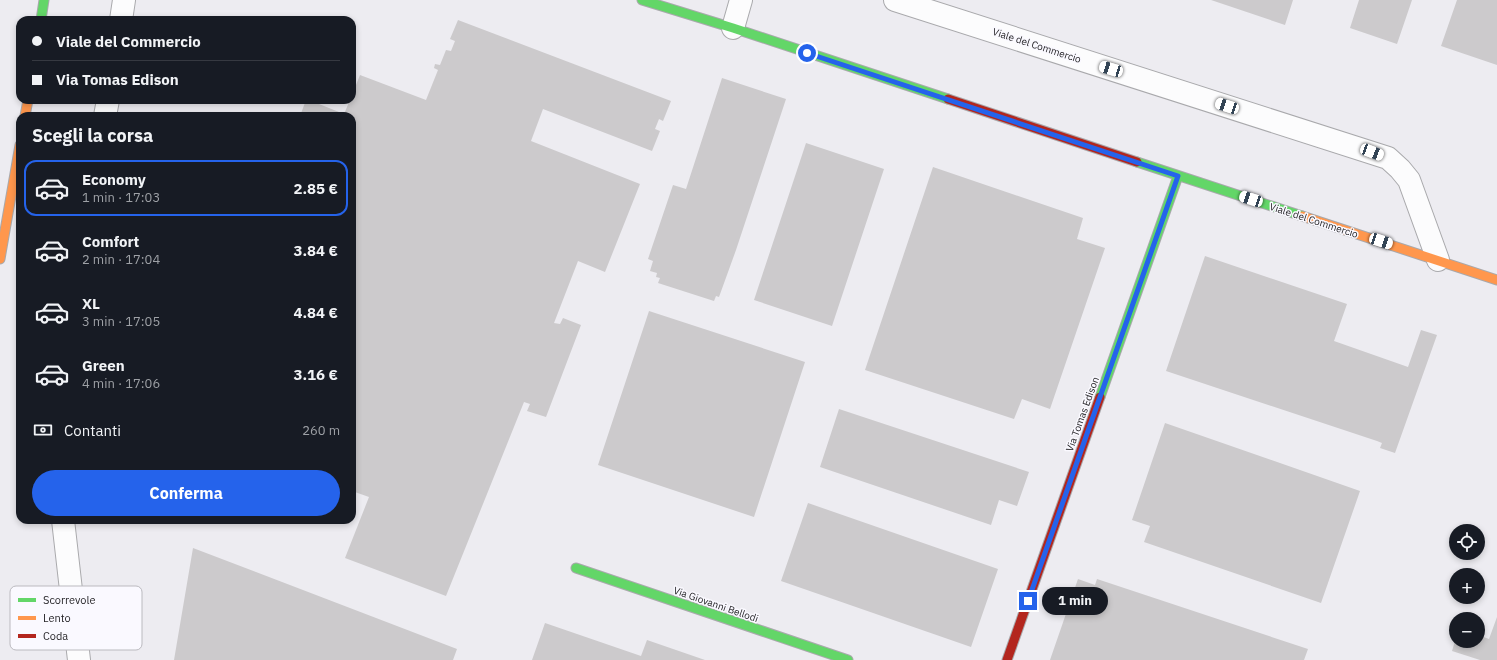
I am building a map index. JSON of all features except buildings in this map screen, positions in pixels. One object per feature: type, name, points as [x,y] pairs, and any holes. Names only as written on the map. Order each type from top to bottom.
[{"type":"main road","points":[[42,16],[44,0]]},
{"type":"main road","name":"Viale del Commercio","points":[[642,0],[733,28],[1497,280]]},
{"type":"main road","points":[[0,259],[16,168]]},
{"type":"main road","name":"Via Tomas Edison","points":[[1007,660],[1178,176]]},
{"type":"main road","name":"Via Giovanni Bellodi","points":[[576,568],[848,660]]},
{"type":"street","points":[[122,16],[124,0]]},
{"type":"street","points":[[733,28],[741,0]]},
{"type":"street","name":"Viale del Commercio","points":[[895,0],[1388,158],[1400,168],[1409,180],[1438,260]]},
{"type":"street","points":[[63,524],[71,586]]},
{"type":"street","points":[[79,650],[80,660]]},
{"type":"traffic: fast","points":[[42,16],[44,0]]},
{"type":"traffic: fast","points":[[642,0],[733,28],[948,99]]},
{"type":"traffic: fast","points":[[1137,162],[1302,216]]},
{"type":"traffic: fast","points":[[1100,397],[1178,176]]},
{"type":"traffic: fast","points":[[576,568],[848,660]]},
{"type":"traffic: slow","points":[[26,112],[27,104]]},
{"type":"traffic: slow","points":[[0,259],[16,168]]},
{"type":"traffic: slow","points":[[1302,216],[1497,280]]},
{"type":"traffic: jam","points":[[948,99],[1137,162]]},
{"type":"traffic: jam","points":[[1007,660],[1100,397]]},
{"type":"route","points":[[807,53],[1178,176],[1028,601]]}]
